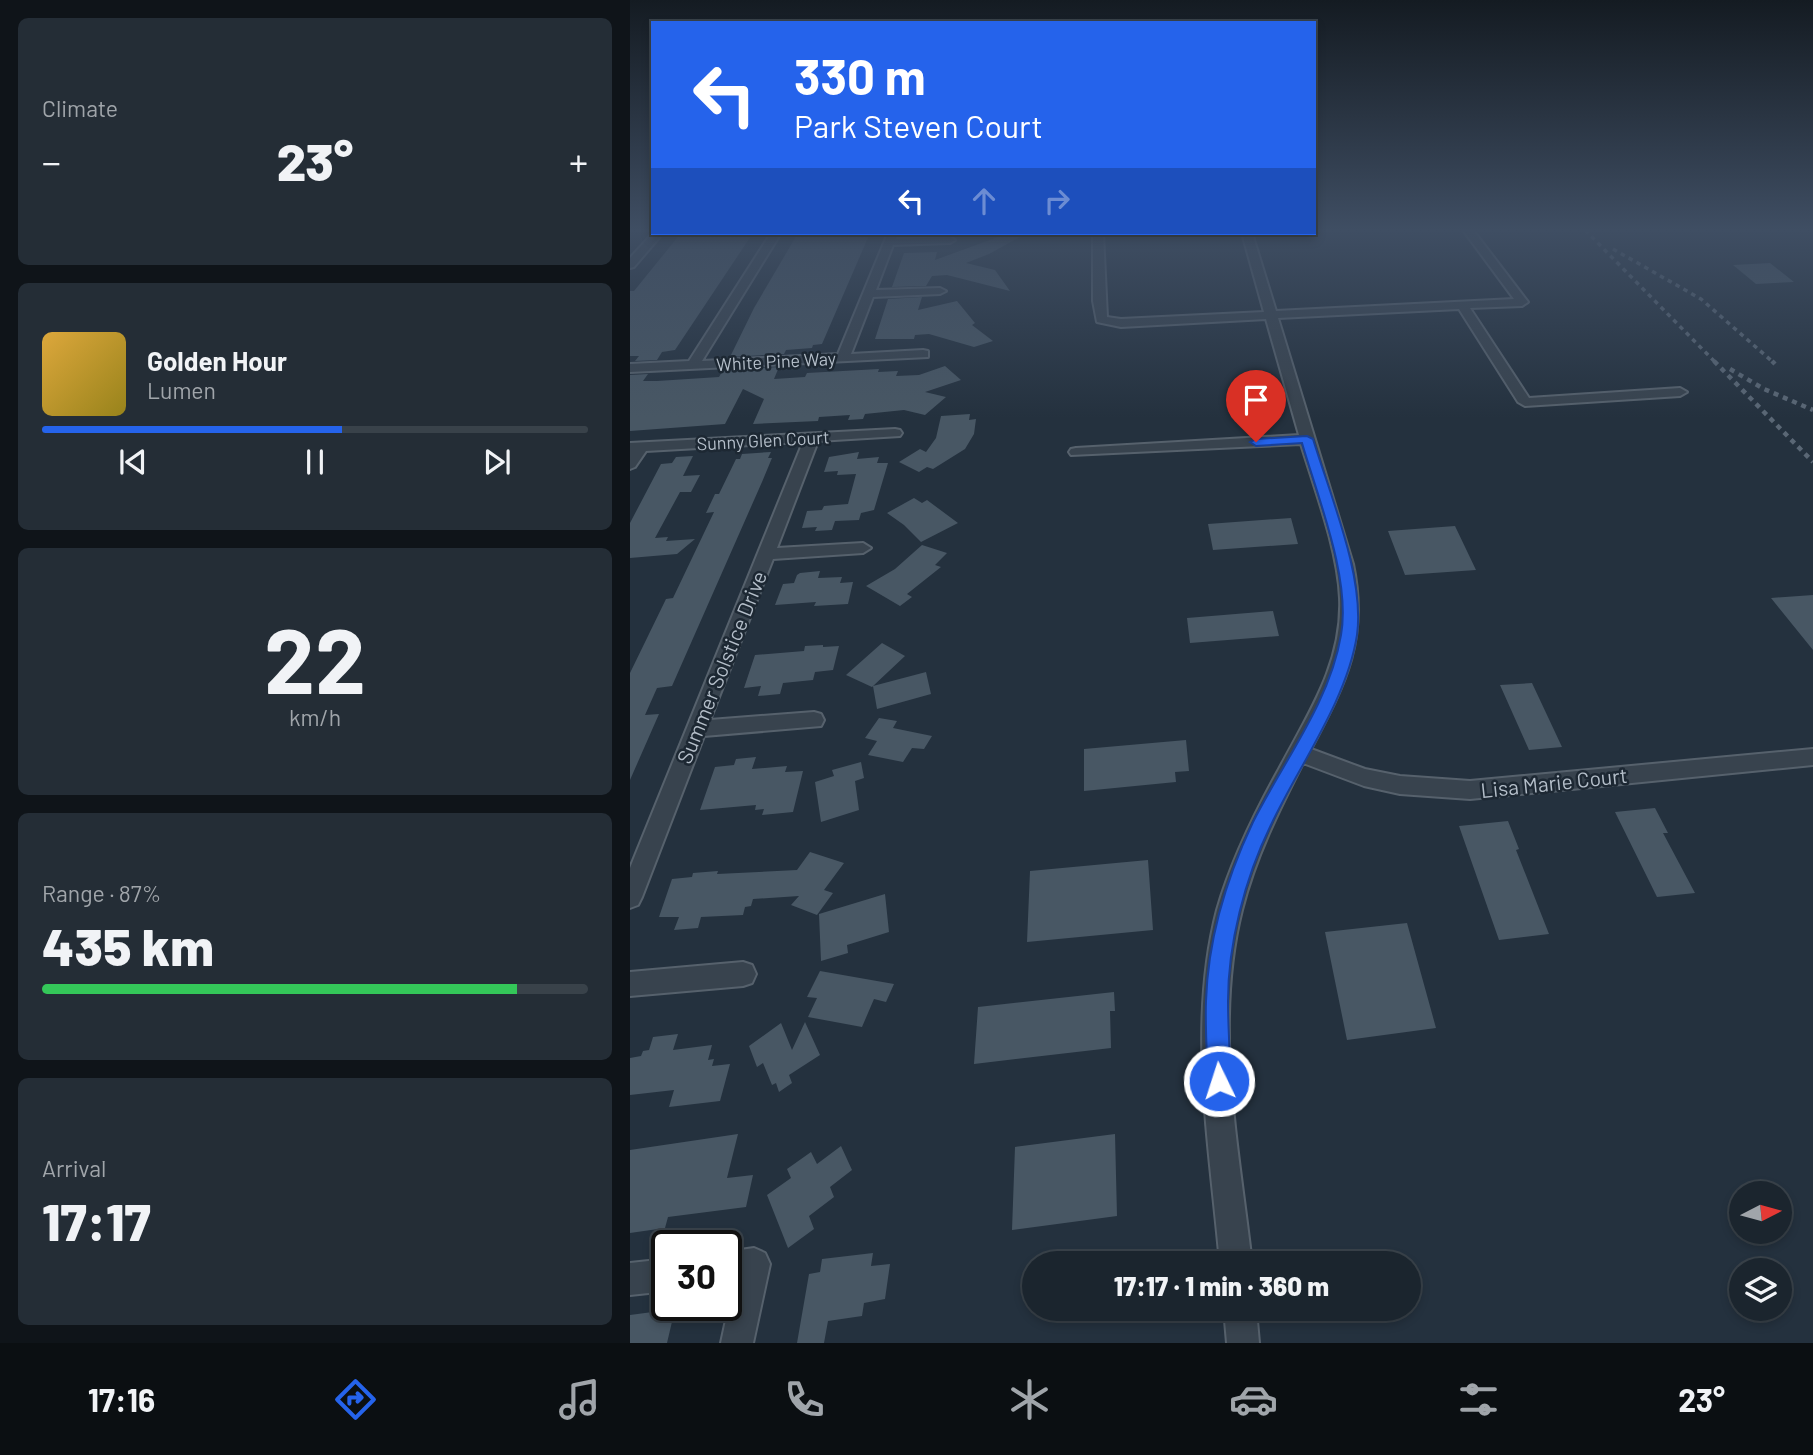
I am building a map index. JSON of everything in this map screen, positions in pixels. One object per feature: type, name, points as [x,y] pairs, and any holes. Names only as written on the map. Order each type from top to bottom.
[{"type":"street","points":[[693,365],[738,293]]},
{"type":"street","points":[[844,358],[869,294],[900,293]]},
{"type":"street","points":[[1098,293],[1101,319],[1121,323],[1522,302],[1515,293]]},
{"type":"street","points":[[1235,1251],[1217,1055],[1217,999],[1228,914],[1244,863],[1334,686],[1343,663],[1349,635],[1351,604],[1344,564],[1264,293]]},
{"type":"street","points":[[1462,305],[1525,402],[1680,392]]},
{"type":"street","name":"White Pine Way","points":[[630,368],[923,354]]},
{"type":"street","name":"Sunny Glen Court","points":[[636,447],[895,433]]},
{"type":"street","name":"Summer Solstice Drive","points":[[630,897],[812,438]]},
{"type":"street","points":[[1076,452],[1307,439]]},
{"type":"street","points":[[630,464],[636,447]]},
{"type":"street","points":[[766,554],[863,548]]},
{"type":"street","points":[[696,729],[814,720]]},
{"type":"street","name":"Lisa Marie Court","points":[[1299,753],[1364,777],[1400,785],[1470,790],[1813,757]]},
{"type":"street","points":[[630,984],[743,974]]},
{"type":"street","points":[[630,1279],[651,1277]]},
{"type":"street","points":[[737,1343],[738,1321]]},
{"type":"street","points":[[1241,1321],[1243,1343]]},
{"type":"building","points":[[630,293],[713,293],[675,350],[662,352],[657,360],[635,361],[639,356],[630,356]]},
{"type":"building","points":[[763,293],[844,293],[822,344],[813,345],[812,348],[786,350],[784,354],[730,357]]},
{"type":"building","points":[[922,297],[918,310],[957,301],[975,323],[972,325],[993,341],[974,347],[929,334],[915,335],[914,339],[875,339],[888,299]]},
{"type":"building","points":[[945,366],[961,380],[925,392],[946,397],[925,415],[904,410],[865,414],[863,419],[848,420],[850,415],[819,417],[818,421],[753,424],[764,399],[743,389],[725,424],[630,431],[630,375],[648,374],[643,381],[657,381],[719,377],[723,370],[779,367],[774,379],[805,377],[807,373],[879,369],[878,372],[898,371],[896,376],[919,375]]},
{"type":"building","points":[[970,414],[969,420],[976,419],[974,434],[965,449],[933,469],[927,467],[919,472],[899,462],[920,449],[926,452],[936,438],[941,416]]},
{"type":"building","points":[[771,452],[768,458],[772,458],[762,482],[672,686],[657,688],[645,715],[659,714],[630,780],[630,673],[666,599],[673,598],[714,512],[706,513],[715,494],[719,494],[736,459],[740,459],[742,454]]},
{"type":"building","points":[[859,452],[857,459],[879,457],[877,463],[888,463],[874,510],[861,513],[859,520],[835,521],[832,530],[815,531],[817,527],[802,528],[807,511],[848,504],[856,474],[837,475],[838,471],[824,472],[829,457]]},
{"type":"building","points":[[693,456],[683,476],[700,475],[691,492],[680,492],[655,538],[668,537],[666,541],[695,539],[677,554],[630,558],[630,523],[661,464],[672,463],[676,457]]},
{"type":"building","points":[[914,498],[922,503],[927,500],[958,523],[921,542],[887,513]]},
{"type":"building","points":[[1291,518],[1298,544],[1213,550],[1208,524]]},
{"type":"building","points":[[1455,526],[1476,570],[1405,575],[1388,531]]},
{"type":"building","points":[[922,545],[947,553],[935,565],[941,567],[907,594],[912,597],[900,606],[866,586],[895,569]]},
{"type":"building","points":[[820,571],[818,578],[842,577],[840,583],[853,582],[848,604],[814,606],[816,602],[775,605],[783,584],[794,583],[800,573]]},
{"type":"building","points":[[1813,595],[1813,650],[1771,598]]},
{"type":"building","points":[[1273,611],[1279,636],[1190,643],[1187,618]]},
{"type":"building","points":[[882,643],[905,656],[872,687],[846,675]]},
{"type":"building","points":[[805,646],[839,646],[833,670],[815,672],[813,680],[783,683],[780,694],[758,696],[761,686],[744,688],[755,655],[804,651]]},
{"type":"building","points":[[926,672],[931,694],[877,709],[873,686]]},
{"type":"building","points":[[1532,683],[1562,747],[1529,750],[1500,685]]},
{"type":"building","points":[[879,718],[897,721],[893,728],[932,736],[924,749],[912,748],[903,762],[868,755],[877,741],[865,738]]},
{"type":"building","points":[[1186,740],[1189,771],[1175,772],[1176,782],[1084,791],[1084,749]]},
{"type":"building","points":[[756,757],[752,769],[787,766],[785,772],[803,771],[793,812],[762,815],[764,809],[755,810],[756,805],[700,810],[715,767],[734,765],[736,759]]},
{"type":"building","points":[[861,762],[864,778],[855,781],[859,810],[821,822],[815,782],[834,776],[832,770]]},
{"type":"building","points":[[1655,808],[1668,833],[1663,833],[1695,893],[1657,897],[1615,812]]},
{"type":"building","points":[[1508,821],[1519,849],[1516,850],[1549,934],[1499,940],[1459,826]]},
{"type":"building","points":[[810,852],[844,863],[824,890],[833,893],[817,915],[791,905],[799,896],[753,899],[751,906],[745,907],[743,915],[701,917],[698,928],[674,930],[679,917],[659,917],[672,879],[692,877],[693,873],[718,871],[717,874],[797,870]]},
{"type":"building","points":[[1148,860],[1153,930],[1027,942],[1030,871]]},
{"type":"building","points":[[885,894],[889,932],[847,945],[848,953],[821,961],[819,914]]},
{"type":"building","points":[[1407,923],[1436,1028],[1347,1040],[1325,932]]},
{"type":"building","points":[[820,971],[894,984],[886,1002],[874,999],[862,1027],[808,1017],[817,998],[807,997]]},
{"type":"building","points":[[1114,992],[1115,1011],[1110,1011],[1111,1048],[974,1064],[978,1007]]},
{"type":"building","points":[[805,1022],[820,1055],[789,1075],[792,1083],[779,1092],[776,1083],[772,1085],[763,1063],[757,1067],[749,1046],[781,1023],[792,1050]]},
{"type":"building","points":[[678,1034],[673,1050],[712,1045],[708,1060],[714,1059],[712,1066],[730,1064],[720,1101],[669,1107],[674,1090],[630,1095],[630,1058],[641,1056],[643,1051],[649,1050],[653,1037]]},
{"type":"building","points":[[738,1134],[727,1178],[753,1175],[746,1207],[668,1217],[665,1228],[630,1233],[630,1150]]},
{"type":"building","points":[[1115,1134],[1117,1216],[1012,1230],[1015,1147]]},
{"type":"building","points":[[841,1146],[852,1170],[830,1187],[834,1197],[809,1216],[814,1229],[788,1248],[767,1195],[791,1178],[787,1169],[811,1152],[817,1164]]},
{"type":"building","points":[[873,1253],[871,1266],[890,1264],[885,1299],[864,1303],[862,1316],[828,1321],[824,1343],[797,1343],[809,1274],[820,1272],[822,1259]]},
{"type":"building","points":[[651,1312],[651,1321],[672,1321],[667,1343],[630,1343],[630,1315]]},
{"type":"railway","points":[[1647,293],[1716,363]]},
{"type":"railway","points":[[1690,293],[1701,299],[1774,363]]},
{"type":"railway","points":[[1714,361],[1813,462]]},
{"type":"railway","points":[[1730,369],[1764,389],[1813,410]]},
{"type":"route","points":[[1219,1081],[1217,999],[1228,914],[1244,863],[1261,825],[1334,686],[1343,663],[1349,635],[1351,604],[1347,576],[1307,439],[1256,442]]}]
